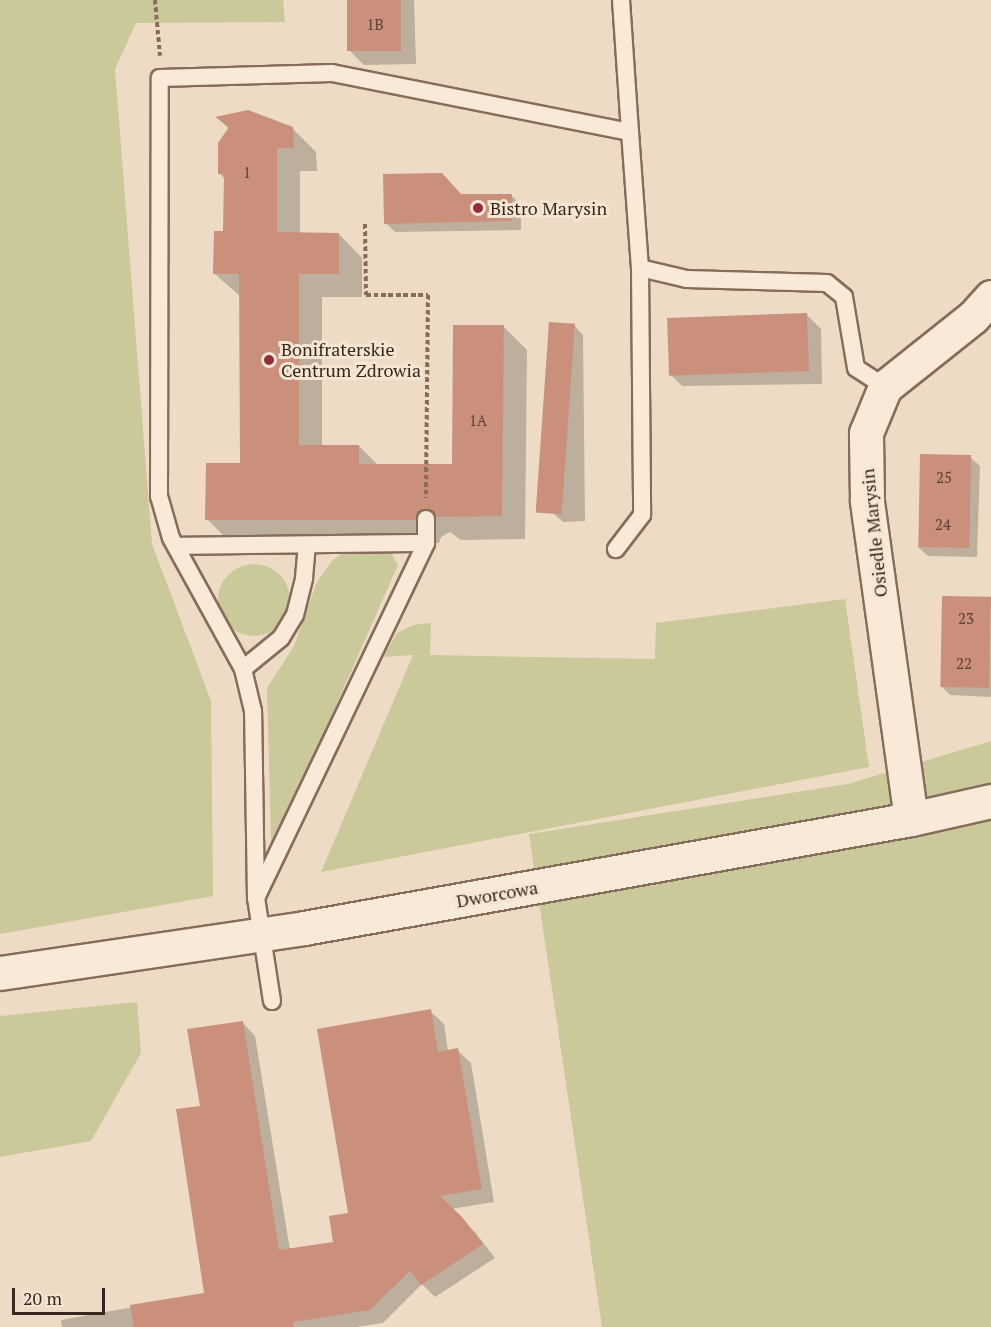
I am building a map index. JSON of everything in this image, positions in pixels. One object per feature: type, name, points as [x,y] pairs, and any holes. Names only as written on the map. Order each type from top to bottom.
[{"type":"street","name":"Osiedle Marysin","points":[[911,819],[867,500],[866,433],[885,387],[974,317],[991,297]]},
{"type":"street","name":"Dworcowa","points":[[0,973],[262,934],[911,819],[991,801]]},
{"type":"lane","points":[[616,549],[642,515],[640,268],[621,0]]},
{"type":"lane","points":[[272,1001],[256,898],[253,711],[243,669],[176,546],[159,496],[160,78],[332,73],[630,132]]},
{"type":"lane","points":[[640,268],[687,279],[827,283],[844,297],[856,368],[885,387]]},
{"type":"lane","points":[[256,898],[426,543],[426,519]]},
{"type":"lane","points":[[176,546],[426,543]]},
{"type":"lane","points":[[243,669],[281,638],[295,615],[304,578],[307,545]]},
{"type":"path","points":[[155,0],[160,78]]},
{"type":"path","points":[[364,224],[366,295],[428,295],[426,519]]},
{"type":"shaded area","points":[[0,0],[283,0],[285,22],[136,23],[115,69],[152,544],[211,701],[213,896],[0,934]]},
{"type":"shaded area","points":[[344,552],[391,553],[398,565],[275,844],[271,842],[267,688],[294,646],[316,584],[331,562]]},
{"type":"shaded area","points":[[254,564],[274,570],[284,580],[290,600],[284,620],[274,630],[254,636],[234,630],[224,620],[218,600],[224,580],[234,570]]},
{"type":"shaded area","points":[[845,599],[869,767],[321,872],[413,655],[383,657],[397,633],[413,625],[431,623],[430,655],[655,659],[656,623]]},
{"type":"shaded area","points":[[991,741],[991,1327],[602,1327],[529,834],[848,784]]},
{"type":"shaded area","points":[[137,1002],[141,1053],[91,1141],[0,1157],[0,1016]]},
{"type":"building","points":[[347,0],[401,0],[401,51],[347,51]]},
{"type":"building","name":"Bonifraterskie Centrum Zdrowia","points":[[248,110],[293,127],[294,148],[277,148],[277,232],[339,233],[339,274],[299,274],[299,445],[359,445],[359,464],[452,464],[453,325],[504,325],[502,516],[436,517],[432,510],[425,509],[417,513],[416,520],[205,520],[206,463],[240,463],[239,274],[213,274],[214,231],[223,231],[224,174],[218,174],[218,143],[229,127],[215,117]]},
{"type":"building","points":[[442,173],[461,194],[512,194],[512,221],[384,224],[383,174]]},
{"type":"building","points":[[807,313],[809,371],[669,376],[667,318]]},
{"type":"building","points":[[549,322],[575,324],[562,514],[536,513]]},
{"type":"building","points":[[920,454],[971,455],[969,548],[918,547]]},
{"type":"building","points":[[942,596],[991,597],[989,688],[940,687]]},
{"type":"building","points":[[431,1009],[438,1052],[458,1048],[482,1189],[440,1196],[462,1217],[483,1244],[421,1285],[410,1271],[370,1310],[293,1322],[294,1327],[134,1327],[130,1305],[204,1293],[176,1109],[200,1106],[187,1029],[243,1021],[279,1250],[333,1242],[329,1216],[348,1213],[317,1029]]},
{"type":"place","name":"Bistro Marysin","points":[[478,208]]},
{"type":"place","name":"Bonifraterskie Centrum Zdrowia","points":[[269,360]]}]
